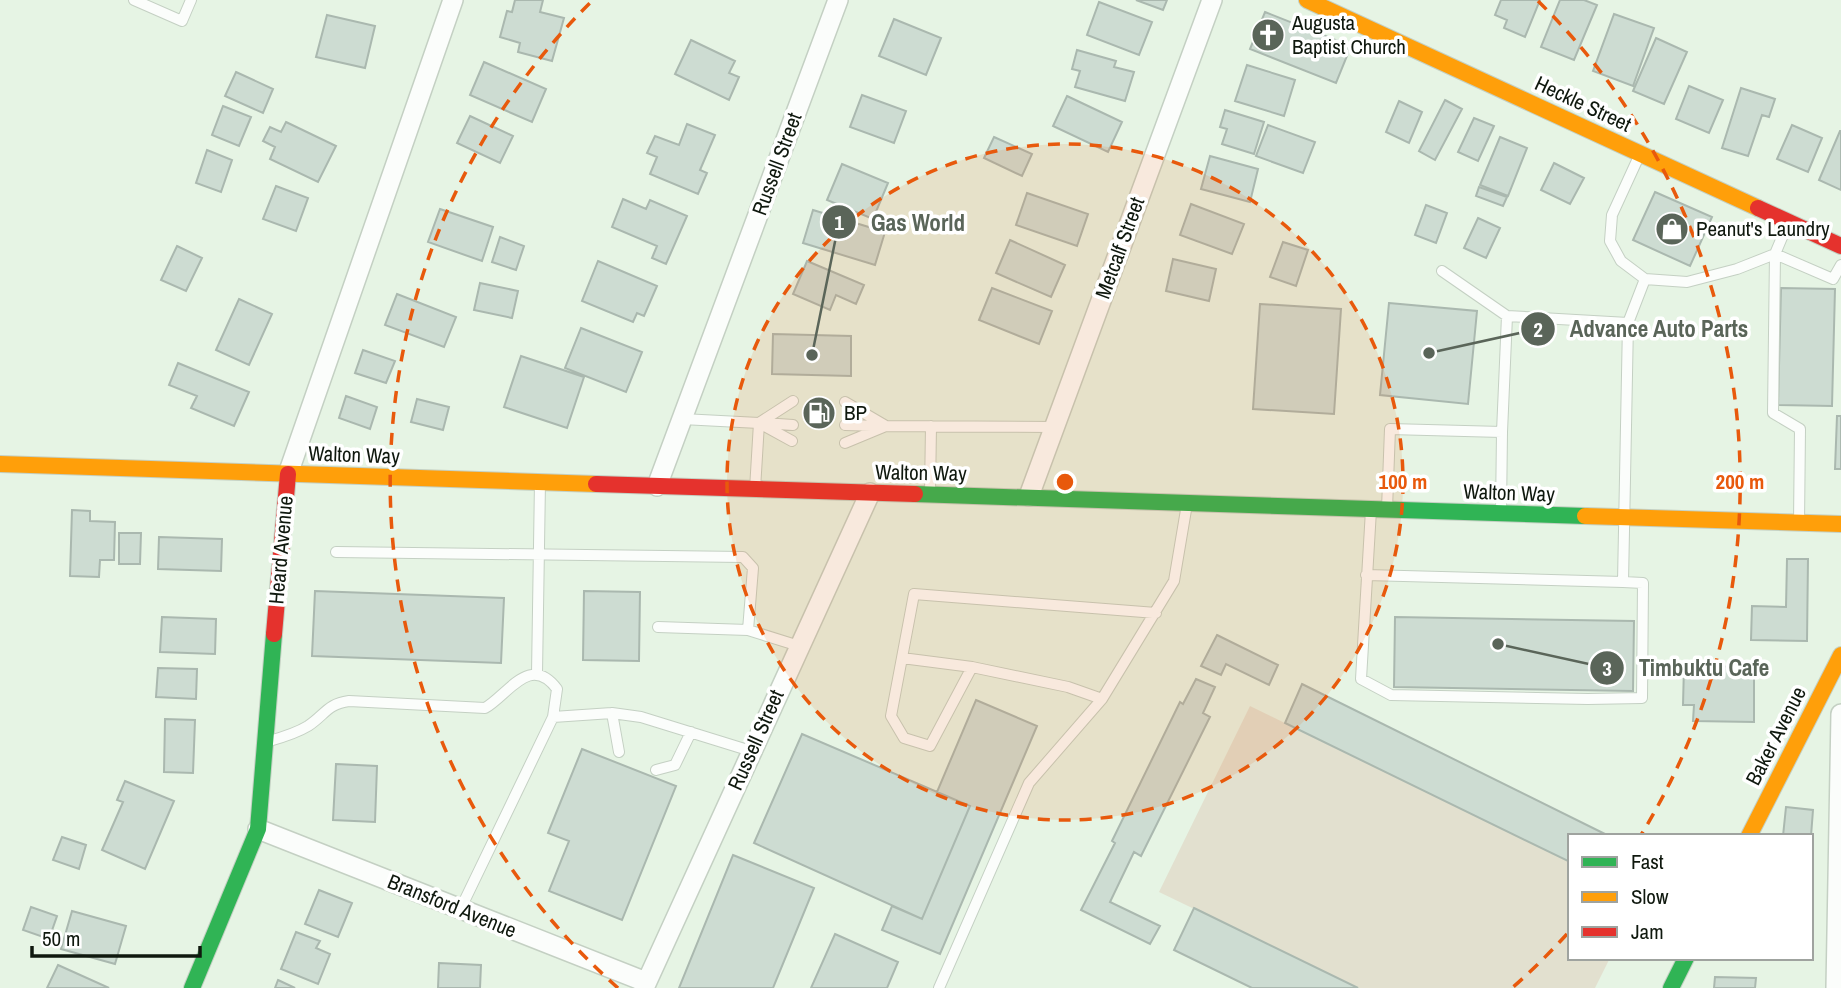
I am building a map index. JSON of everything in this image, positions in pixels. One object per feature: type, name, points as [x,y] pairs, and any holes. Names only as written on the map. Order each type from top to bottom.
[{"type":"main road","name":"Heckle Street","points":[[1307,0],[1841,246]]},
{"type":"main road","name":"Walton Way","points":[[0,464],[1841,524]]},
{"type":"main road","name":"Heard Avenue","points":[[192,988],[258,829],[288,474]]},
{"type":"main road","name":"Baker Avenue","points":[[1750,834],[1841,655]]},
{"type":"main road","points":[[1671,988],[1685,960]]},
{"type":"street","name":"Heard Avenue","points":[[288,474],[453,0]]},
{"type":"street","name":"Russell Street","points":[[657,486],[838,0]]},
{"type":"street","name":"Metcalf Street","points":[[1029,496],[1212,0]]},
{"type":"street","name":"Russell Street","points":[[645,985],[870,493]]},
{"type":"street","points":[[1836,988],[1841,714]]},
{"type":"street","name":"Bransford Avenue","points":[[258,829],[645,985]]},
{"type":"lane","points":[[134,0],[182,21],[191,0]]},
{"type":"lane","points":[[1641,154],[1612,215],[1610,241],[1621,261],[1645,279],[1687,282],[1737,269],[1775,254],[1833,279],[1841,265]]},
{"type":"lane","points":[[1788,222],[1775,254],[1773,413],[1800,429],[1799,523]]},
{"type":"lane","points":[[1442,271],[1507,316],[1628,323]]},
{"type":"lane","points":[[1623,582],[1628,323],[1645,279]]},
{"type":"lane","points":[[1501,513],[1507,316]]},
{"type":"lane","points":[[759,423],[793,401]]},
{"type":"lane","points":[[845,402],[886,426]]},
{"type":"lane","points":[[682,419],[793,425]]},
{"type":"lane","points":[[759,423],[792,441]]},
{"type":"lane","points":[[755,489],[759,423]]},
{"type":"lane","points":[[845,425],[1055,427]]},
{"type":"lane","points":[[845,443],[886,426]]},
{"type":"lane","points":[[930,494],[932,426]]},
{"type":"lane","points":[[1366,575],[1643,583],[1642,698],[1391,695],[1361,679],[1366,575],[1379,509],[1390,429],[1502,432]]},
{"type":"lane","points":[[537,674],[540,482]]},
{"type":"lane","points":[[939,988],[1029,783],[1102,699],[1174,582],[1187,503]]},
{"type":"lane","points":[[336,552],[743,557],[753,568],[748,630]]},
{"type":"lane","points":[[972,667],[930,746],[904,738],[891,716],[914,594],[1156,612]]},
{"type":"lane","points":[[659,627],[748,630],[799,646]]},
{"type":"lane","points":[[902,658],[972,667],[1068,687],[1102,699]]},
{"type":"lane","points":[[265,743],[303,729],[335,703],[349,701],[485,708],[494,703],[509,686],[526,677],[537,674],[550,680],[557,689],[553,717],[460,909]]},
{"type":"lane","points":[[553,717],[612,713],[640,717],[751,751]]},
{"type":"lane","points":[[612,713],[619,752]]},
{"type":"lane","points":[[656,770],[675,765],[691,732]]},
{"type":"shaded area","points":[[1250,706],[1568,861],[1568,960],[1609,960],[1595,988],[1358,988],[1159,892]]},
{"type":"building","points":[[515,0],[543,0],[540,12],[564,18],[552,61],[518,52],[520,43],[500,37],[507,11],[512,12]]},
{"type":"building","points":[[1136,0],[1167,0],[1163,10]]},
{"type":"building","points":[[1501,0],[1540,0],[1525,37],[1504,28],[1507,20],[1495,15]]},
{"type":"building","points":[[1560,0],[1584,0],[1597,5],[1574,60],[1541,47]]},
{"type":"building","points":[[1099,2],[1152,22],[1139,55],[1087,35]]},
{"type":"building","points":[[1265,12],[1351,46],[1336,83],[1250,49]]},
{"type":"building","points":[[1614,14],[1654,28],[1633,86],[1593,71]]},
{"type":"building","points":[[327,15],[375,26],[365,68],[316,57]]},
{"type":"building","points":[[894,19],[941,38],[926,75],[879,56]]},
{"type":"building","points":[[1656,38],[1687,52],[1664,104],[1633,91]]},
{"type":"building","points":[[691,40],[735,61],[729,73],[739,77],[729,100],[675,74]]},
{"type":"building","points":[[1077,50],[1116,61],[1114,67],[1134,72],[1125,101],[1075,87],[1080,71],[1072,69]]},
{"type":"building","points":[[484,62],[546,89],[532,122],[470,95]]},
{"type":"building","points":[[1247,65],[1295,80],[1284,116],[1235,101]]},
{"type":"building","points":[[236,72],[273,89],[263,113],[225,96]]},
{"type":"building","points":[[1689,86],[1723,100],[1709,133],[1676,119]]},
{"type":"building","points":[[1741,88],[1775,99],[1769,117],[1762,115],[1748,156],[1722,148]]},
{"type":"building","points":[[862,95],[906,111],[894,143],[850,127]]},
{"type":"building","points":[[1067,96],[1122,122],[1108,152],[1053,126]]},
{"type":"building","points":[[1445,100],[1462,109],[1435,160],[1419,151]]},
{"type":"building","points":[[1399,101],[1422,112],[1409,143],[1386,132]]},
{"type":"building","points":[[223,106],[251,117],[239,146],[212,135]]},
{"type":"building","points":[[1225,110],[1264,122],[1254,154],[1222,144],[1227,129],[1220,127]]},
{"type":"building","points":[[470,116],[513,136],[500,163],[457,143]]},
{"type":"building","points":[[1474,118],[1494,126],[1478,161],[1458,152]]},
{"type":"building","points":[[286,122],[336,146],[318,182],[270,159],[275,147],[263,141],[270,127],[281,132]]},
{"type":"building","points":[[687,124],[715,135],[700,170],[707,173],[698,194],[650,174],[657,157],[647,153],[655,136],[679,145]]},
{"type":"building","points":[[1268,125],[1315,142],[1303,173],[1256,156]]},
{"type":"building","points":[[1792,125],[1822,138],[1808,172],[1777,159]]},
{"type":"building","points":[[1841,131],[1841,190],[1819,180]]},
{"type":"building","points":[[994,137],[1032,154],[1022,176],[984,158]]},
{"type":"building","points":[[1500,137],[1527,148],[1508,196],[1480,185]]},
{"type":"building","points":[[207,150],[232,160],[221,192],[196,183]]},
{"type":"building","points":[[1210,156],[1258,169],[1250,202],[1201,189]]},
{"type":"building","points":[[1554,163],[1584,178],[1570,204],[1541,190]]},
{"type":"building","points":[[842,164],[888,183],[873,219],[827,200]]},
{"type":"building","points":[[276,186],[308,198],[296,231],[263,219]]},
{"type":"building","points":[[1479,187],[1507,197],[1503,206],[1476,196]]},
{"type":"building","name":"Peanut's Laundry","points":[[1655,192],[1712,217],[1690,266],[1633,240]]},
{"type":"building","points":[[1027,193],[1088,214],[1077,246],[1016,225]]},
{"type":"building","points":[[623,199],[646,209],[650,200],[687,216],[666,264],[652,258],[657,246],[612,227]]},
{"type":"building","points":[[1191,204],[1244,224],[1232,254],[1180,235]]},
{"type":"building","points":[[1426,205],[1447,213],[1436,243],[1415,235]]},
{"type":"building","points":[[440,209],[493,227],[482,261],[428,242]]},
{"type":"building","points":[[813,210],[885,232],[875,265],[803,243]]},
{"type":"building","points":[[1478,218],[1500,228],[1486,258],[1464,248]]},
{"type":"building","points":[[500,237],[524,246],[516,270],[492,262]]},
{"type":"building","points":[[1010,240],[1065,265],[1051,297],[996,273]]},
{"type":"building","points":[[1283,242],[1308,250],[1296,286],[1270,277]]},
{"type":"building","points":[[177,246],[202,258],[186,291],[161,280]]},
{"type":"building","points":[[1173,259],[1216,269],[1209,301],[1166,291]]},
{"type":"building","points":[[598,261],[657,286],[644,316],[637,313],[633,322],[582,301]]},
{"type":"building","points":[[807,261],[864,285],[856,304],[836,295],[830,310],[793,294]]},
{"type":"building","points":[[480,283],[518,291],[512,318],[474,310]]},
{"type":"building","points":[[992,288],[1052,311],[1039,344],[979,320]]},
{"type":"building","points":[[1781,288],[1835,289],[1832,406],[1778,405]]},
{"type":"building","points":[[397,294],[456,317],[444,347],[385,325]]},
{"type":"building","points":[[239,299],[272,314],[249,365],[216,350]]},
{"type":"building","points":[[1389,303],[1477,311],[1468,404],[1380,395]]},
{"type":"building","points":[[1260,304],[1341,309],[1334,414],[1253,409]]},
{"type":"building","points":[[581,328],[642,352],[626,392],[565,368]]},
{"type":"building","points":[[773,334],[851,336],[851,376],[772,374]]},
{"type":"building","points":[[363,350],[395,361],[386,383],[355,373]]},
{"type":"building","points":[[521,356],[584,377],[567,428],[504,407]]},
{"type":"building","points":[[178,363],[249,392],[234,426],[191,408],[197,396],[169,385]]},
{"type":"building","points":[[346,396],[377,407],[370,429],[339,418]]},
{"type":"building","points":[[417,399],[449,407],[443,430],[411,422]]},
{"type":"building","points":[[1837,416],[1841,416],[1841,469],[1835,469]]},
{"type":"building","points":[[72,510],[90,511],[90,521],[115,522],[114,560],[100,560],[99,577],[70,576]]},
{"type":"building","points":[[119,533],[141,533],[140,564],[119,564]]},
{"type":"building","points":[[159,537],[222,539],[221,571],[158,569]]},
{"type":"building","points":[[1787,559],[1808,559],[1807,641],[1751,640],[1752,606],[1786,607]]},
{"type":"building","points":[[315,591],[504,598],[501,663],[312,656]]},
{"type":"building","points":[[584,591],[640,592],[639,661],[583,660]]},
{"type":"building","points":[[162,617],[216,619],[215,654],[160,652]]},
{"type":"building","points":[[1395,617],[1634,621],[1633,691],[1394,687]]},
{"type":"building","points":[[1217,635],[1278,665],[1269,685],[1226,664],[1221,675],[1201,666]]},
{"type":"building","points":[[1684,666],[1754,667],[1754,722],[1693,721],[1694,705],[1683,705]]},
{"type":"building","points":[[158,668],[197,669],[196,699],[156,697]]},
{"type":"building","points":[[1196,679],[1215,687],[1203,713],[1210,717],[1141,856],[1134,852],[1110,902],[1160,926],[1150,944],[1081,910],[1180,702],[1183,704]]},
{"type":"building","points":[[1302,684],[1605,834],[1568,834],[1568,861],[1285,723]]},
{"type":"building","points":[[976,700],[1037,726],[940,954],[882,930],[892,906],[922,919],[970,806],[937,792]]},
{"type":"building","points":[[165,719],[195,720],[193,773],[164,772]]},
{"type":"building","points":[[802,734],[970,806],[922,919],[754,843]]},
{"type":"building","points":[[582,749],[676,786],[622,920],[549,891],[569,841],[548,833]]},
{"type":"building","points":[[336,764],[377,766],[375,822],[333,820]]},
{"type":"building","points":[[125,781],[174,801],[145,869],[102,850],[123,802],[117,800]]},
{"type":"building","points":[[1786,807],[1813,810],[1811,834],[1783,834]]},
{"type":"building","points":[[62,837],[86,845],[79,869],[53,860]]},
{"type":"building","points":[[733,855],[814,888],[773,988],[679,988]]},
{"type":"building","points":[[319,890],[352,903],[338,937],[305,924]]},
{"type":"building","points":[[31,907],[57,916],[49,939],[23,930]]},
{"type":"building","points":[[1194,908],[1358,988],[1252,988],[1174,950]]},
{"type":"building","points":[[72,911],[126,926],[115,964],[61,949]]},
{"type":"building","points":[[296,932],[320,941],[316,948],[330,954],[318,984],[281,969]]},
{"type":"building","points":[[835,934],[898,962],[887,988],[811,988]]},
{"type":"building","points":[[439,963],[481,965],[480,988],[438,988]]},
{"type":"building","points":[[58,965],[109,988],[47,988]]},
{"type":"building","points":[[1715,977],[1756,978],[1755,988],[1714,988]]},
{"type":"building","points":[[278,980],[295,988],[275,988]]},
{"type":"traffic: fast","points":[[915,494],[1585,516]]},
{"type":"traffic: fast","points":[[192,988],[258,829],[274,634]]},
{"type":"traffic: fast","points":[[1671,988],[1685,960]]},
{"type":"traffic: slow","points":[[1307,0],[1758,208]]},
{"type":"traffic: slow","points":[[0,464],[596,484]]},
{"type":"traffic: slow","points":[[1585,516],[1841,524]]},
{"type":"traffic: slow","points":[[1750,834],[1841,655]]},
{"type":"traffic: jam","points":[[1758,208],[1841,246]]},
{"type":"traffic: jam","points":[[274,634],[288,474]]},
{"type":"traffic: jam","points":[[596,484],[915,494]]},
{"type":"place","name":"Augusta Baptist Church","points":[[1268,35]]},
{"type":"place","name":"Peanut's Laundry","points":[[1672,229]]},
{"type":"place","name":"Advance Auto Parts","points":[[1429,353]]},
{"type":"place","name":"Gas World","points":[[812,355]]},
{"type":"place","name":"BP","points":[[819,413]]},
{"type":"place","name":"Timbuktu Cafe","points":[[1498,644]]}]
